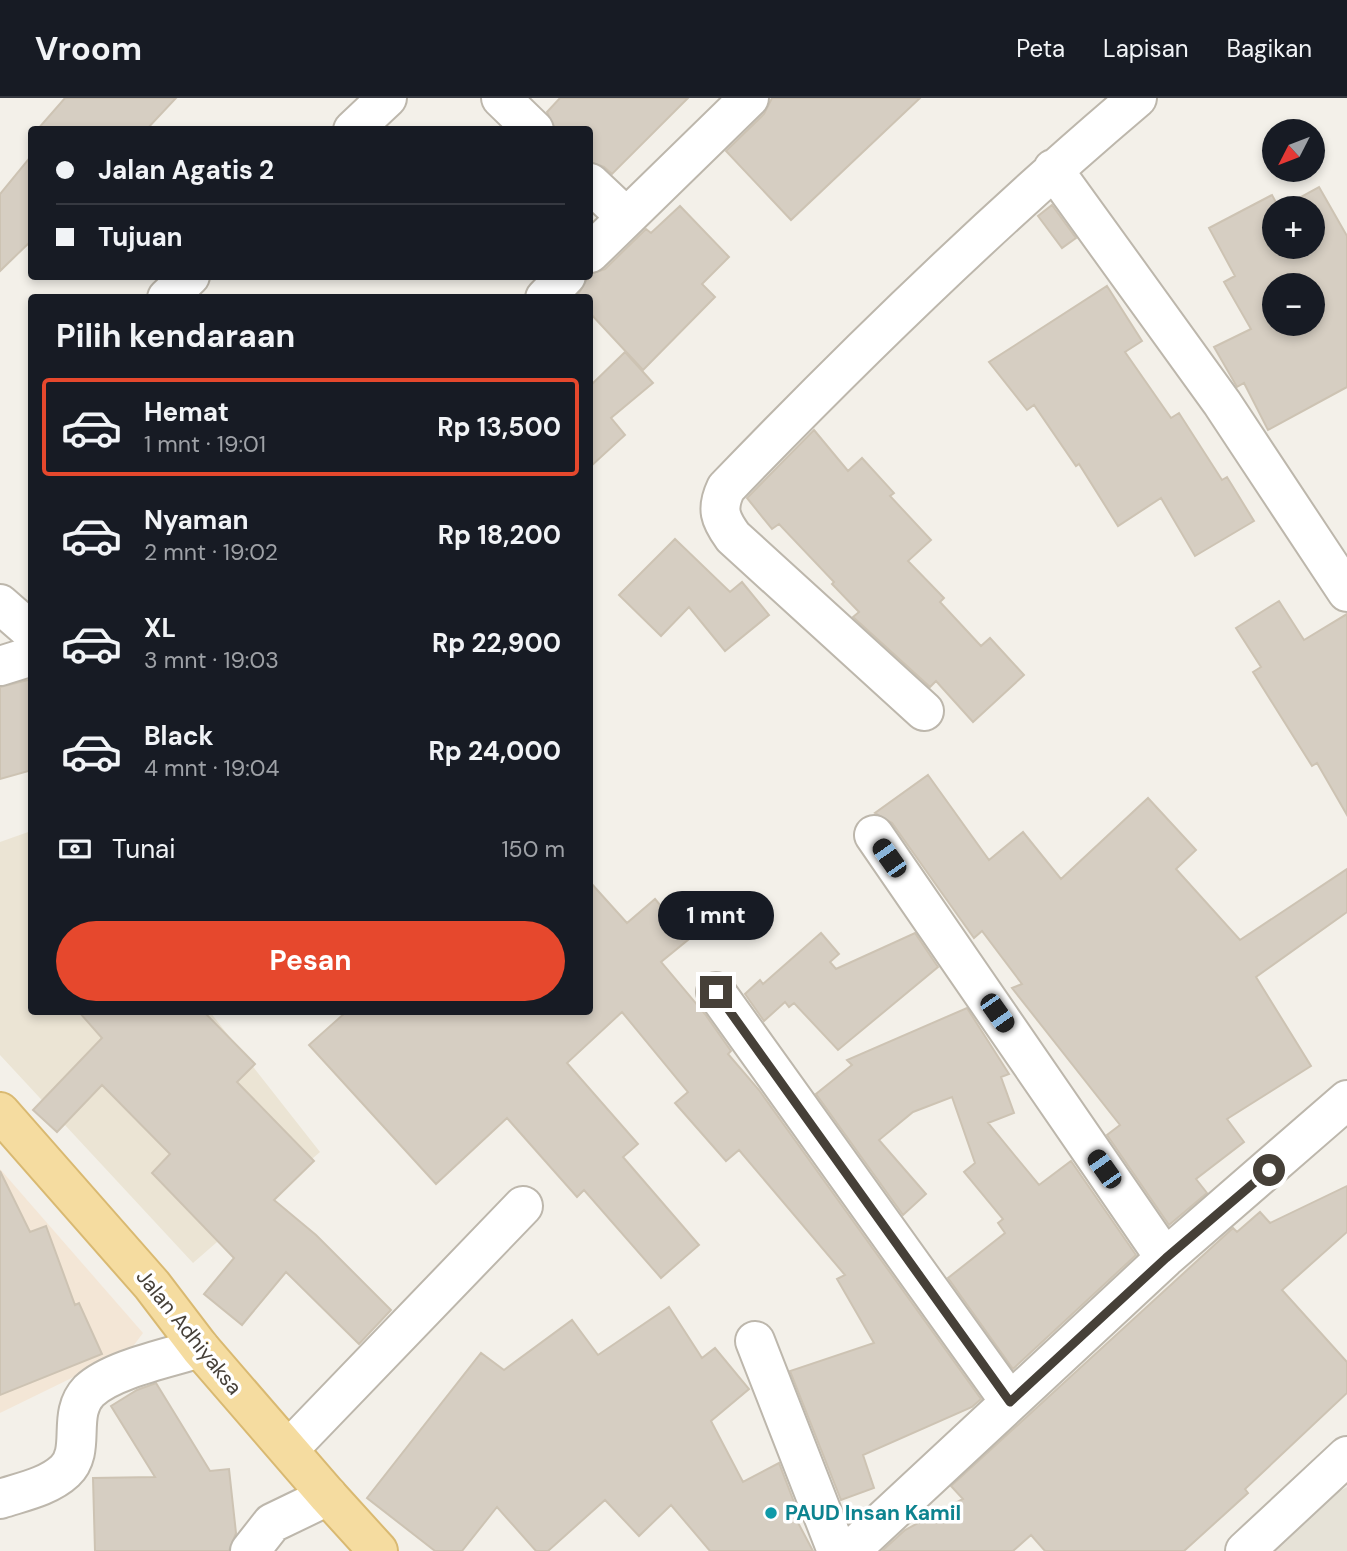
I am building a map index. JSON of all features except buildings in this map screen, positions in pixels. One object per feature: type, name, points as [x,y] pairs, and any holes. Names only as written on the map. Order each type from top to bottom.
[{"type":"main road","name":"Jalan Adhiyaksa","points":[[0,1112],[152,1285],[200,1348],[378,1551]]},
{"type":"street","points":[[357,126],[387,98]]},
{"type":"street","points":[[501,98],[530,126]]},
{"type":"street","points":[[593,250],[749,98]]},
{"type":"street","points":[[923,711],[733,537],[720,519],[720,502],[726,488],[819,393],[1053,169],[1137,98]]},
{"type":"street","points":[[1053,169],[1223,402],[1347,592]]},
{"type":"street","points":[[593,186],[626,217]]},
{"type":"street","points":[[171,294],[186,280]]},
{"type":"street","points":[[549,294],[562,280]]},
{"type":"street","points":[[0,604],[28,628]]},
{"type":"street","points":[[0,666],[28,657]]},
{"type":"street","points":[[874,835],[1166,1258]]},
{"type":"street","points":[[716,992],[1010,1402]]},
{"type":"street","points":[[850,1551],[1166,1258],[1290,1153],[1343,1103]]},
{"type":"street","points":[[289,1449],[523,1206]]},
{"type":"street","points":[[755,1341],[837,1551]]},
{"type":"street","points":[[0,1499],[47,1483],[64,1472],[73,1460],[76,1449],[78,1411],[94,1388],[127,1371],[200,1348]]},
{"type":"street","points":[[1245,1551],[1347,1456]]},
{"type":"street","points":[[250,1551],[272,1523],[328,1496]]},
{"type":"shaded area","points":[[28,832],[28,1015],[212,1015],[320,1152],[193,1263],[0,1055],[0,842]]},
{"type":"shaded area","points":[[0,1169],[143,1333],[131,1349],[0,1413]]},
{"type":"shaded area","points":[[1347,1487],[1347,1551],[1275,1551],[1338,1492]]},
{"type":"place","name":"PAUD Insan Kamil","points":[[771,1513]]},
{"type":"route","points":[[716,992],[1010,1402],[1166,1258],[1269,1170]]}]
